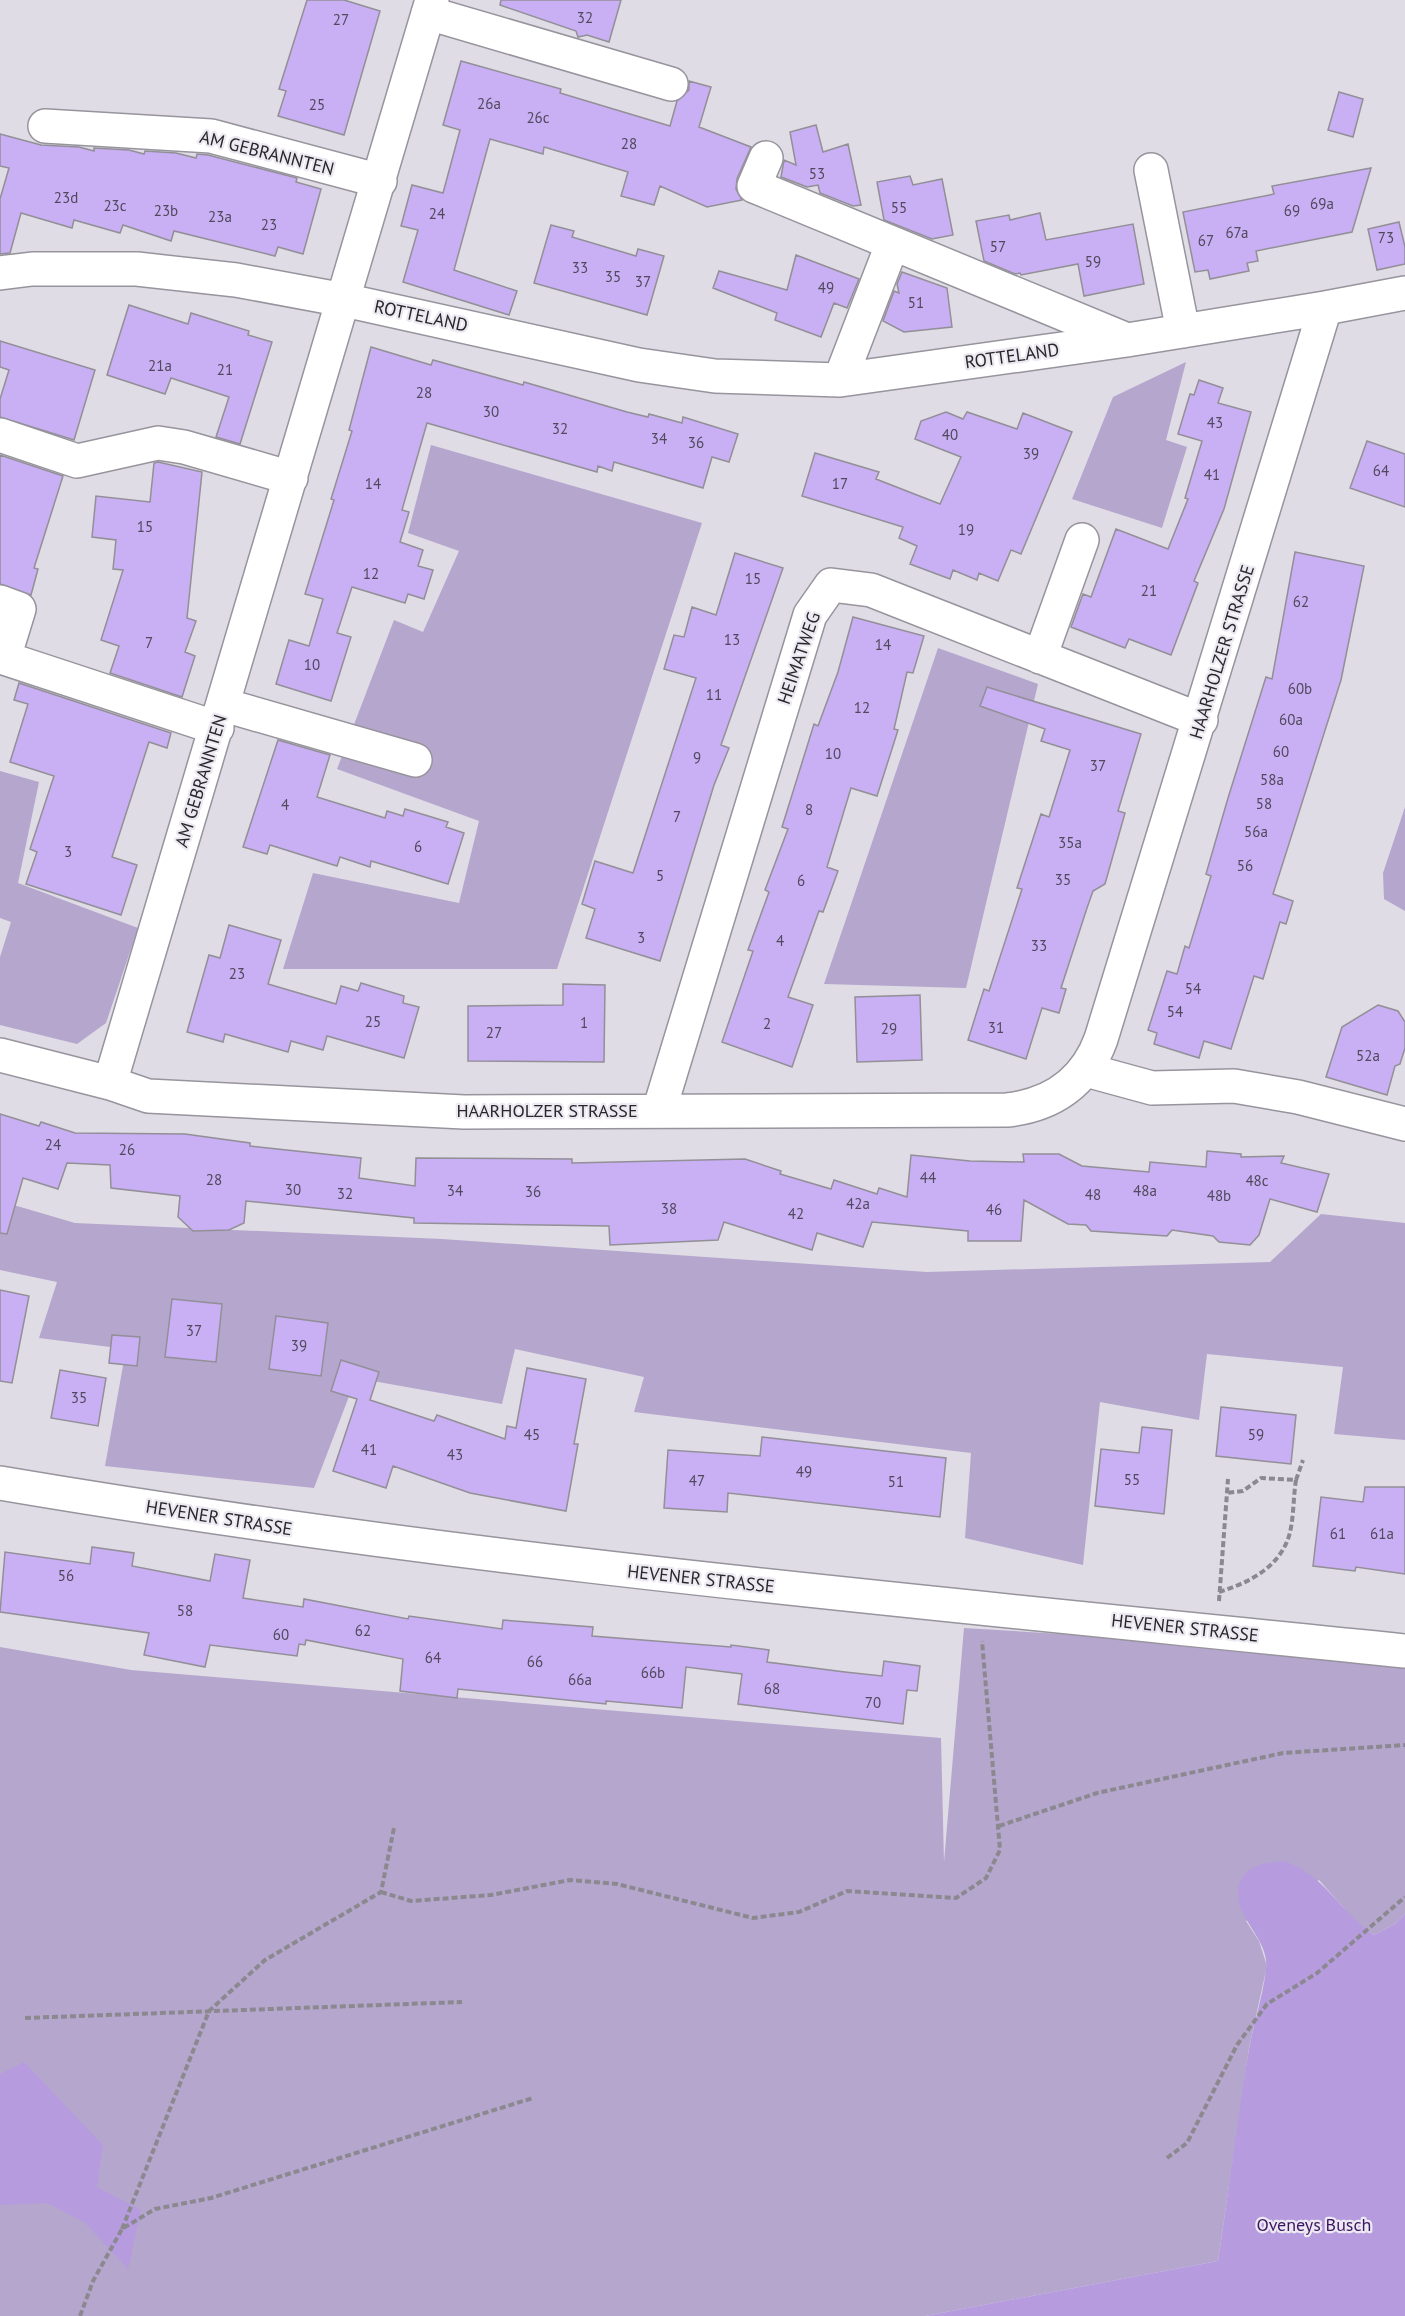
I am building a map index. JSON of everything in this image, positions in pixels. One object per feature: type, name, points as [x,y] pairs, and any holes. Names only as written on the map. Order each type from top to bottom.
[{"type":"street","name":"AM GEBRANNTEN","points":[[110,1083],[430,7],[671,84]]},
{"type":"street","name":"AM GEBRANNTEN","points":[[45,126],[211,136],[380,181]]},
{"type":"street","points":[[766,158],[754,186],[1127,340]]},
{"type":"street","points":[[1151,170],[1183,331]]},
{"type":"street","points":[[840,380],[890,250]]},
{"type":"street","name":"ROTTELAND","points":[[0,273],[32,269],[137,268],[236,280],[344,300],[639,365],[715,376],[840,380],[1127,340],[1325,308]]},
{"type":"street","points":[[1325,308],[1405,293]]},
{"type":"street","name":"HAARHOLZER STRASSE","points":[[0,1055],[110,1083],[148,1096],[464,1112],[1007,1110],[1030,1108],[1051,1100],[1070,1088],[1086,1070],[1101,1039],[1201,720],[1325,308]]},
{"type":"street","points":[[0,435],[77,461],[158,443],[184,447],[291,478]]},
{"type":"street","points":[[1040,657],[1082,540]]},
{"type":"street","name":"HEIMATWEG","points":[[659,1112],[810,615],[831,585],[871,590],[1201,720]]},
{"type":"street","points":[[0,602],[19,609],[4,658],[220,717],[415,760]]},
{"type":"street","points":[[1086,1070],[1152,1088],[1234,1086],[1298,1096],[1405,1124]]},
{"type":"street","name":"HEVENER STRASSE","points":[[0,1484],[211,1517],[435,1548],[724,1582],[1405,1651]]},
{"type":"path","points":[[1219,1592],[1247,1583],[1272,1564],[1289,1537],[1296,1480],[1303,1460]]},
{"type":"path","points":[[1226,1493],[1243,1491],[1261,1478],[1296,1480]]},
{"type":"path","points":[[1216,1631],[1228,1479]]},
{"type":"path","points":[[80,2316],[93,2281],[122,2229],[209,2011],[265,1960],[381,1892],[411,1901],[491,1894],[570,1880],[617,1884],[753,1918],[799,1912],[847,1891],[956,1898],[986,1878],[1000,1850],[979,1607]]},
{"type":"path","points":[[999,1826],[1097,1793],[1283,1753],[1405,1745]]},
{"type":"path","points":[[381,1892],[394,1828]]},
{"type":"path","points":[[1167,2158],[1187,2144],[1236,2044],[1267,2004],[1317,1973],[1405,1897]]},
{"type":"path","points":[[25,2018],[462,2002]]},
{"type":"path","points":[[122,2229],[155,2209],[211,2198],[533,2098]]},
{"type":"shaded area","points":[[1186,362],[1166,440],[1187,447],[1162,528],[1072,499],[1113,397]]},
{"type":"shaded area","points":[[431,445],[702,523],[557,969],[283,969],[313,873],[459,903],[479,821],[337,769],[394,620],[423,632],[459,551],[408,533]]},
{"type":"shaded area","points":[[938,648],[1038,684],[966,988],[824,984]]},
{"type":"shaded area","points":[[0,771],[39,782],[18,883],[138,928],[106,1023],[77,1044],[0,1025],[0,957],[11,922],[0,918]]},
{"type":"shaded area","points":[[1405,807],[1405,911],[1384,899],[1383,873]]},
{"type":"shaded area","points":[[0,1201],[75,1223],[442,1239],[927,1272],[1270,1262],[1321,1214],[1405,1223],[1405,1440],[1334,1434],[1343,1367],[1207,1354],[1199,1420],[1100,1402],[1083,1565],[965,1538],[971,1453],[634,1412],[644,1377],[515,1349],[502,1404],[356,1378],[314,1488],[105,1466],[126,1349],[39,1338],[57,1282],[0,1270]]},
{"type":"shaded area","points":[[964,1628],[1405,1655],[1405,1914],[1395,1924],[1374,1935],[1357,1923],[1319,1880],[1246,1921],[1259,1941],[1267,1966],[1249,2048],[1218,2261],[925,2316],[0,2316],[0,1647],[131,1670],[941,1738],[944,1862]]},
{"type":"green space","name":"Oveneys Busch","points":[[1284,1861],[1298,1867],[1321,1884],[1351,1916],[1374,1935],[1395,1924],[1405,1914],[1405,2316],[925,2316],[1218,2261],[1249,2049],[1266,1969],[1266,1958],[1262,1947],[1241,1908],[1238,1897],[1239,1885],[1251,1869]]},
{"type":"green space","points":[[24,2062],[103,2145],[97,2187],[141,2210],[128,2269],[84,2222],[47,2203],[0,2205],[0,2074]]},
{"type":"building","points":[[307,0],[344,0],[380,11],[344,135],[278,116],[286,91],[279,89]]},
{"type":"building","points":[[501,0],[621,0],[609,42],[587,35],[578,37],[576,31],[500,5]]},
{"type":"building","points":[[461,61],[561,89],[560,93],[670,126],[677,101],[689,90],[689,81],[711,87],[699,127],[751,147],[737,179],[736,189],[742,200],[707,207],[660,186],[654,205],[621,196],[628,172],[544,147],[543,154],[490,139],[454,270],[517,291],[509,315],[403,282],[418,230],[401,226],[412,185],[443,193],[460,130],[443,125]]},
{"type":"building","points":[[1339,92],[1363,99],[1353,137],[1328,130]]},
{"type":"building","points":[[816,125],[823,152],[848,144],[861,205],[853,206],[820,193],[818,185],[807,187],[781,177],[784,160],[796,165],[790,132]]},
{"type":"building","points":[[0,134],[41,145],[79,147],[94,151],[94,148],[129,150],[144,154],[145,151],[176,153],[196,158],[197,154],[208,155],[297,178],[296,182],[321,189],[303,254],[278,247],[275,256],[174,231],[171,241],[123,225],[120,233],[74,220],[72,228],[21,213],[10,253],[0,254],[0,199],[9,168],[0,166]]},
{"type":"building","points":[[1371,168],[1352,232],[1256,251],[1258,261],[1247,263],[1249,271],[1210,279],[1208,270],[1195,272],[1183,212],[1274,194],[1272,186]]},
{"type":"building","points":[[910,176],[913,185],[942,179],[953,235],[932,239],[884,220],[877,182]]},
{"type":"building","points":[[1040,213],[1046,240],[1133,224],[1144,284],[1084,296],[1078,264],[1021,275],[984,261],[976,221],[1009,215],[1010,220]]},
{"type":"building","points":[[1399,222],[1405,247],[1405,264],[1377,270],[1368,229]]},
{"type":"building","points":[[551,225],[574,231],[572,237],[636,256],[638,249],[664,256],[647,315],[534,283]]},
{"type":"building","points":[[796,255],[859,279],[847,308],[834,303],[821,337],[775,320],[777,313],[713,288],[719,271],[787,290]]},
{"type":"building","points":[[902,272],[947,288],[952,327],[904,332],[883,321],[894,291],[899,293],[897,284]]},
{"type":"building","points":[[129,305],[188,324],[191,313],[249,331],[248,335],[272,342],[240,444],[216,437],[229,397],[171,378],[165,394],[107,375]]},
{"type":"building","points":[[0,341],[95,370],[74,440],[0,417],[0,399],[9,370],[0,367]]},
{"type":"building","points":[[371,347],[431,365],[433,360],[523,385],[524,382],[648,417],[649,414],[682,423],[683,417],[738,434],[729,462],[712,457],[703,488],[614,462],[612,471],[598,466],[597,472],[427,423],[402,510],[409,512],[400,542],[423,550],[418,566],[433,570],[424,599],[408,594],[405,603],[352,587],[337,633],[351,637],[331,701],[276,684],[289,640],[309,646],[323,599],[305,594],[334,500],[331,499],[352,431],[349,430]]},
{"type":"building","points":[[1199,380],[1223,388],[1218,403],[1251,412],[1224,509],[1194,581],[1198,583],[1171,655],[1129,639],[1125,648],[1071,627],[1083,594],[1091,597],[1116,529],[1168,549],[1188,499],[1185,498],[1202,441],[1178,434],[1190,394],[1194,395]]},
{"type":"building","points":[[946,412],[963,419],[967,412],[1017,429],[1023,413],[1072,432],[1021,554],[1011,550],[998,581],[979,573],[977,580],[953,570],[950,579],[910,564],[917,546],[899,538],[903,527],[802,496],[815,453],[879,472],[876,479],[940,504],[961,457],[915,439],[921,421]]},
{"type":"building","points":[[1367,441],[1405,454],[1405,507],[1350,488]]},
{"type":"building","points":[[0,455],[63,476],[34,568],[38,569],[31,595],[0,584]]},
{"type":"building","points":[[154,463],[202,472],[187,618],[196,621],[185,652],[195,656],[182,697],[110,673],[119,646],[101,640],[123,570],[113,569],[116,540],[92,537],[96,496],[150,502]]},
{"type":"building","points":[[1295,552],[1364,566],[1341,680],[1273,894],[1293,901],[1286,924],[1280,922],[1263,979],[1254,976],[1231,1049],[1204,1041],[1199,1058],[1154,1044],[1157,1033],[1148,1030],[1167,971],[1177,974],[1185,946],[1189,948],[1211,876],[1206,874],[1228,798],[1266,677],[1272,679]]},
{"type":"building","points":[[735,553],[783,568],[721,745],[729,748],[714,785],[660,961],[586,938],[595,909],[582,904],[595,861],[633,873],[696,678],[664,669],[674,635],[684,637],[692,607],[716,615]]},
{"type":"building","points":[[853,617],[924,636],[913,673],[907,672],[894,729],[898,730],[877,796],[851,788],[827,867],[838,871],[823,912],[819,911],[788,997],[813,1005],[792,1067],[722,1042],[753,951],[748,950],[769,892],[765,890],[788,829],[782,827],[814,724],[818,726],[838,672]]},
{"type":"building","points":[[19,683],[171,733],[167,748],[149,742],[112,857],[137,865],[121,915],[26,884],[37,852],[30,849],[54,776],[10,762],[28,704],[14,700]]},
{"type":"building","points":[[987,687],[1141,734],[1118,811],[1125,813],[1105,884],[1093,891],[1061,988],[1066,989],[1059,1013],[1042,1008],[1026,1059],[968,1040],[984,989],[989,991],[1022,889],[1017,888],[1041,814],[1049,817],[1070,750],[1041,741],[1045,729],[980,706]]},
{"type":"building","points":[[278,740],[330,755],[317,797],[385,818],[387,811],[403,816],[405,809],[448,822],[446,827],[464,833],[448,884],[371,861],[370,867],[340,857],[337,866],[270,845],[267,854],[243,847]]},
{"type":"building","points":[[229,925],[281,940],[268,984],[336,1004],[341,986],[358,991],[361,983],[404,996],[403,1003],[419,1007],[404,1058],[327,1036],[323,1050],[291,1041],[288,1052],[225,1034],[223,1042],[187,1032],[209,955],[220,958]]},
{"type":"building","points":[[563,984],[605,985],[604,1062],[468,1061],[468,1006],[563,1005]]},
{"type":"building","points":[[920,995],[922,1060],[857,1062],[855,997]]},
{"type":"building","points":[[1378,1005],[1398,1011],[1405,1022],[1405,1048],[1400,1064],[1395,1066],[1387,1095],[1326,1077],[1342,1027]]},
{"type":"building","points":[[0,1114],[39,1126],[41,1122],[75,1133],[185,1134],[250,1143],[250,1146],[361,1158],[359,1178],[415,1186],[416,1158],[572,1159],[572,1163],[745,1159],[781,1171],[780,1174],[831,1189],[834,1180],[877,1194],[879,1188],[907,1197],[911,1155],[970,1161],[1024,1162],[1023,1154],[1059,1154],[1082,1166],[1149,1172],[1150,1162],[1206,1167],[1207,1151],[1241,1154],[1241,1157],[1284,1156],[1281,1163],[1329,1174],[1317,1212],[1270,1199],[1259,1235],[1250,1245],[1219,1242],[1213,1236],[1172,1230],[1167,1236],[1091,1231],[1086,1225],[1068,1224],[1024,1200],[1021,1241],[968,1241],[968,1231],[872,1222],[863,1247],[817,1233],[812,1250],[724,1222],[718,1240],[610,1245],[609,1226],[414,1223],[414,1218],[246,1201],[244,1223],[229,1230],[193,1231],[178,1217],[180,1196],[111,1188],[110,1165],[67,1163],[58,1189],[23,1178],[7,1234],[0,1233]]},
{"type":"building","points":[[0,1290],[29,1296],[12,1383],[0,1381]]},
{"type":"building","points":[[172,1299],[222,1304],[216,1362],[165,1357]]},
{"type":"building","points":[[276,1316],[328,1323],[321,1376],[269,1369]]},
{"type":"building","points":[[112,1335],[140,1337],[137,1366],[109,1363]]},
{"type":"building","points":[[341,1360],[379,1372],[370,1400],[434,1421],[437,1415],[505,1439],[507,1426],[516,1428],[527,1368],[586,1379],[574,1444],[578,1444],[566,1511],[470,1493],[393,1466],[386,1488],[333,1471],[357,1399],[331,1391]]},
{"type":"building","points":[[60,1370],[106,1378],[98,1426],[51,1418]]},
{"type":"building","points":[[1221,1407],[1296,1415],[1291,1464],[1216,1456]]},
{"type":"building","points":[[1142,1427],[1172,1430],[1164,1514],[1095,1506],[1101,1449],[1139,1453]]},
{"type":"building","points":[[762,1437],[946,1458],[940,1517],[728,1493],[727,1512],[664,1508],[668,1450],[760,1456]]},
{"type":"building","points":[[1365,1487],[1405,1487],[1405,1574],[1356,1567],[1355,1571],[1313,1566],[1321,1497],[1363,1502]]},
{"type":"building","points":[[92,1547],[134,1553],[132,1566],[210,1581],[215,1554],[250,1560],[243,1598],[303,1607],[304,1599],[408,1619],[409,1616],[502,1629],[503,1620],[593,1627],[592,1636],[731,1647],[731,1645],[769,1650],[767,1662],[882,1676],[884,1661],[920,1666],[917,1691],[907,1690],[903,1724],[738,1704],[742,1674],[686,1667],[682,1708],[606,1701],[606,1704],[458,1689],[457,1698],[400,1691],[403,1659],[306,1640],[305,1645],[299,1644],[297,1656],[210,1645],[205,1667],[144,1655],[149,1633],[0,1612],[5,1552],[90,1564]]}]
